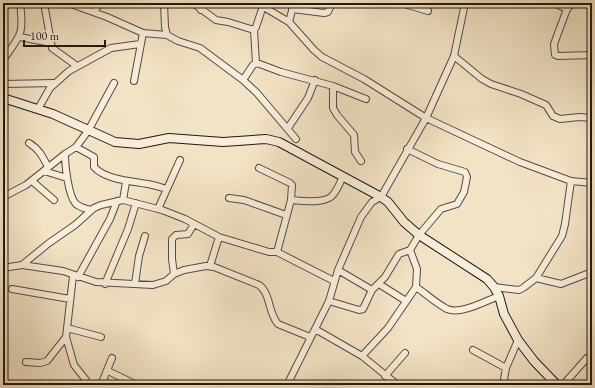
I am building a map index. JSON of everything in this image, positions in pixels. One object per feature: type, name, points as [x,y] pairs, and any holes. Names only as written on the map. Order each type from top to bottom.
[{"type":"street","points":[[3,60],[20,37],[22,23],[20,3]]},
{"type":"street","points":[[44,3],[53,49],[77,66]]},
{"type":"street","points":[[68,3],[94,12],[143,33],[167,35],[178,41],[200,48],[257,92],[296,139]]},
{"type":"street","points":[[94,12],[100,3]]},
{"type":"street","points":[[164,3],[165,27],[167,35]]},
{"type":"street","points":[[193,3],[216,20],[254,30]]},
{"type":"street","points":[[201,10],[205,3]]},
{"type":"street","points":[[289,22],[293,6],[324,13],[328,12],[332,3]]},
{"type":"street","points":[[401,3],[410,4],[428,12]]},
{"type":"street","points":[[287,385],[329,301],[338,270],[361,217],[372,202],[381,197],[426,118],[454,56],[465,3]]},
{"type":"street","points":[[554,3],[567,9]]},
{"type":"street","points":[[573,3],[567,9],[554,44],[555,55],[592,55]]},
{"type":"street","points":[[243,80],[256,63],[254,30],[263,5],[289,22],[318,54],[364,79],[426,118],[520,162],[571,181],[592,183]]},
{"type":"street","points":[[134,81],[143,33]]},
{"type":"street","points":[[20,37],[51,43]]},
{"type":"street","points":[[38,108],[54,83],[77,66],[111,48],[140,44]]},
{"type":"street","points":[[454,56],[486,82],[521,94],[546,105],[554,116],[560,119],[579,116],[592,118]]},
{"type":"street","points":[[256,63],[281,72],[334,86],[366,99]]},
{"type":"street","points":[[288,128],[308,98],[315,80]]},
{"type":"street","points":[[3,84],[54,83]]},
{"type":"street","points":[[3,197],[32,181],[76,147],[88,131],[114,83]]},
{"type":"street","points":[[334,86],[333,108],[354,135],[355,152],[361,161]]},
{"type":"street","points":[[3,99],[38,108],[115,142],[131,144],[169,138],[186,138],[223,142],[266,139],[279,142],[381,197],[388,202],[404,222],[419,235],[487,280],[494,287],[499,296],[504,314],[518,340],[557,385]]},
{"type":"street","points":[[29,143],[37,148],[41,153],[46,169],[67,178]]},
{"type":"street","points":[[76,147],[94,158],[95,169],[102,173],[126,182],[148,184],[166,189]]},
{"type":"street","points":[[329,301],[361,310],[372,290],[385,277],[399,254],[410,250],[419,235],[441,209],[457,204],[464,192],[467,177],[465,172],[433,161],[407,149]]},
{"type":"street","points":[[65,154],[67,178],[74,202],[91,210]]},
{"type":"street","points":[[158,209],[180,160]]},
{"type":"street","points":[[259,168],[290,183],[293,189],[277,252]]},
{"type":"street","points":[[291,200],[315,202],[330,198],[343,176]]},
{"type":"street","points":[[32,181],[54,200]]},
{"type":"street","points":[[494,287],[519,290],[536,278],[562,236],[571,181]]},
{"type":"street","points":[[85,385],[86,380],[74,365],[66,337],[70,299],[75,276],[120,201],[126,182]]},
{"type":"street","points":[[229,198],[244,200],[286,215]]},
{"type":"street","points":[[22,264],[75,225],[91,210],[101,205],[120,201],[136,203],[158,209],[185,219],[219,237],[269,252],[277,252],[334,281]]},
{"type":"street","points":[[105,284],[128,229],[136,203]]},
{"type":"street","points":[[174,274],[172,239],[176,235],[188,234],[194,224]]},
{"type":"street","points":[[135,284],[139,256],[145,236]]},
{"type":"street","points":[[210,266],[219,237]]},
{"type":"street","points":[[362,356],[388,328],[416,287],[417,269],[410,250]]},
{"type":"street","points":[[3,268],[22,264],[63,271],[75,276],[105,284],[160,284],[174,274],[184,270],[210,266],[259,285],[266,294],[274,320],[278,324],[310,337]]},
{"type":"street","points":[[338,270],[372,290]]},
{"type":"street","points":[[536,278],[561,284],[592,272]]},
{"type":"street","points":[[379,284],[406,301]]},
{"type":"street","points":[[416,287],[448,309],[455,311],[465,309],[499,296]]},
{"type":"street","points":[[12,289],[70,299]]},
{"type":"street","points":[[67,328],[101,337]]},
{"type":"street","points":[[315,329],[362,356],[396,385]]},
{"type":"street","points":[[26,362],[40,363],[47,361],[66,337]]},
{"type":"street","points":[[503,385],[506,368],[518,340]]},
{"type":"street","points":[[473,350],[506,368]]},
{"type":"street","points":[[385,376],[405,353]]},
{"type":"street","points":[[563,385],[587,358],[592,355]]},
{"type":"street","points":[[101,385],[108,371],[112,358]]},
{"type":"street","points":[[108,371],[137,385]]}]
